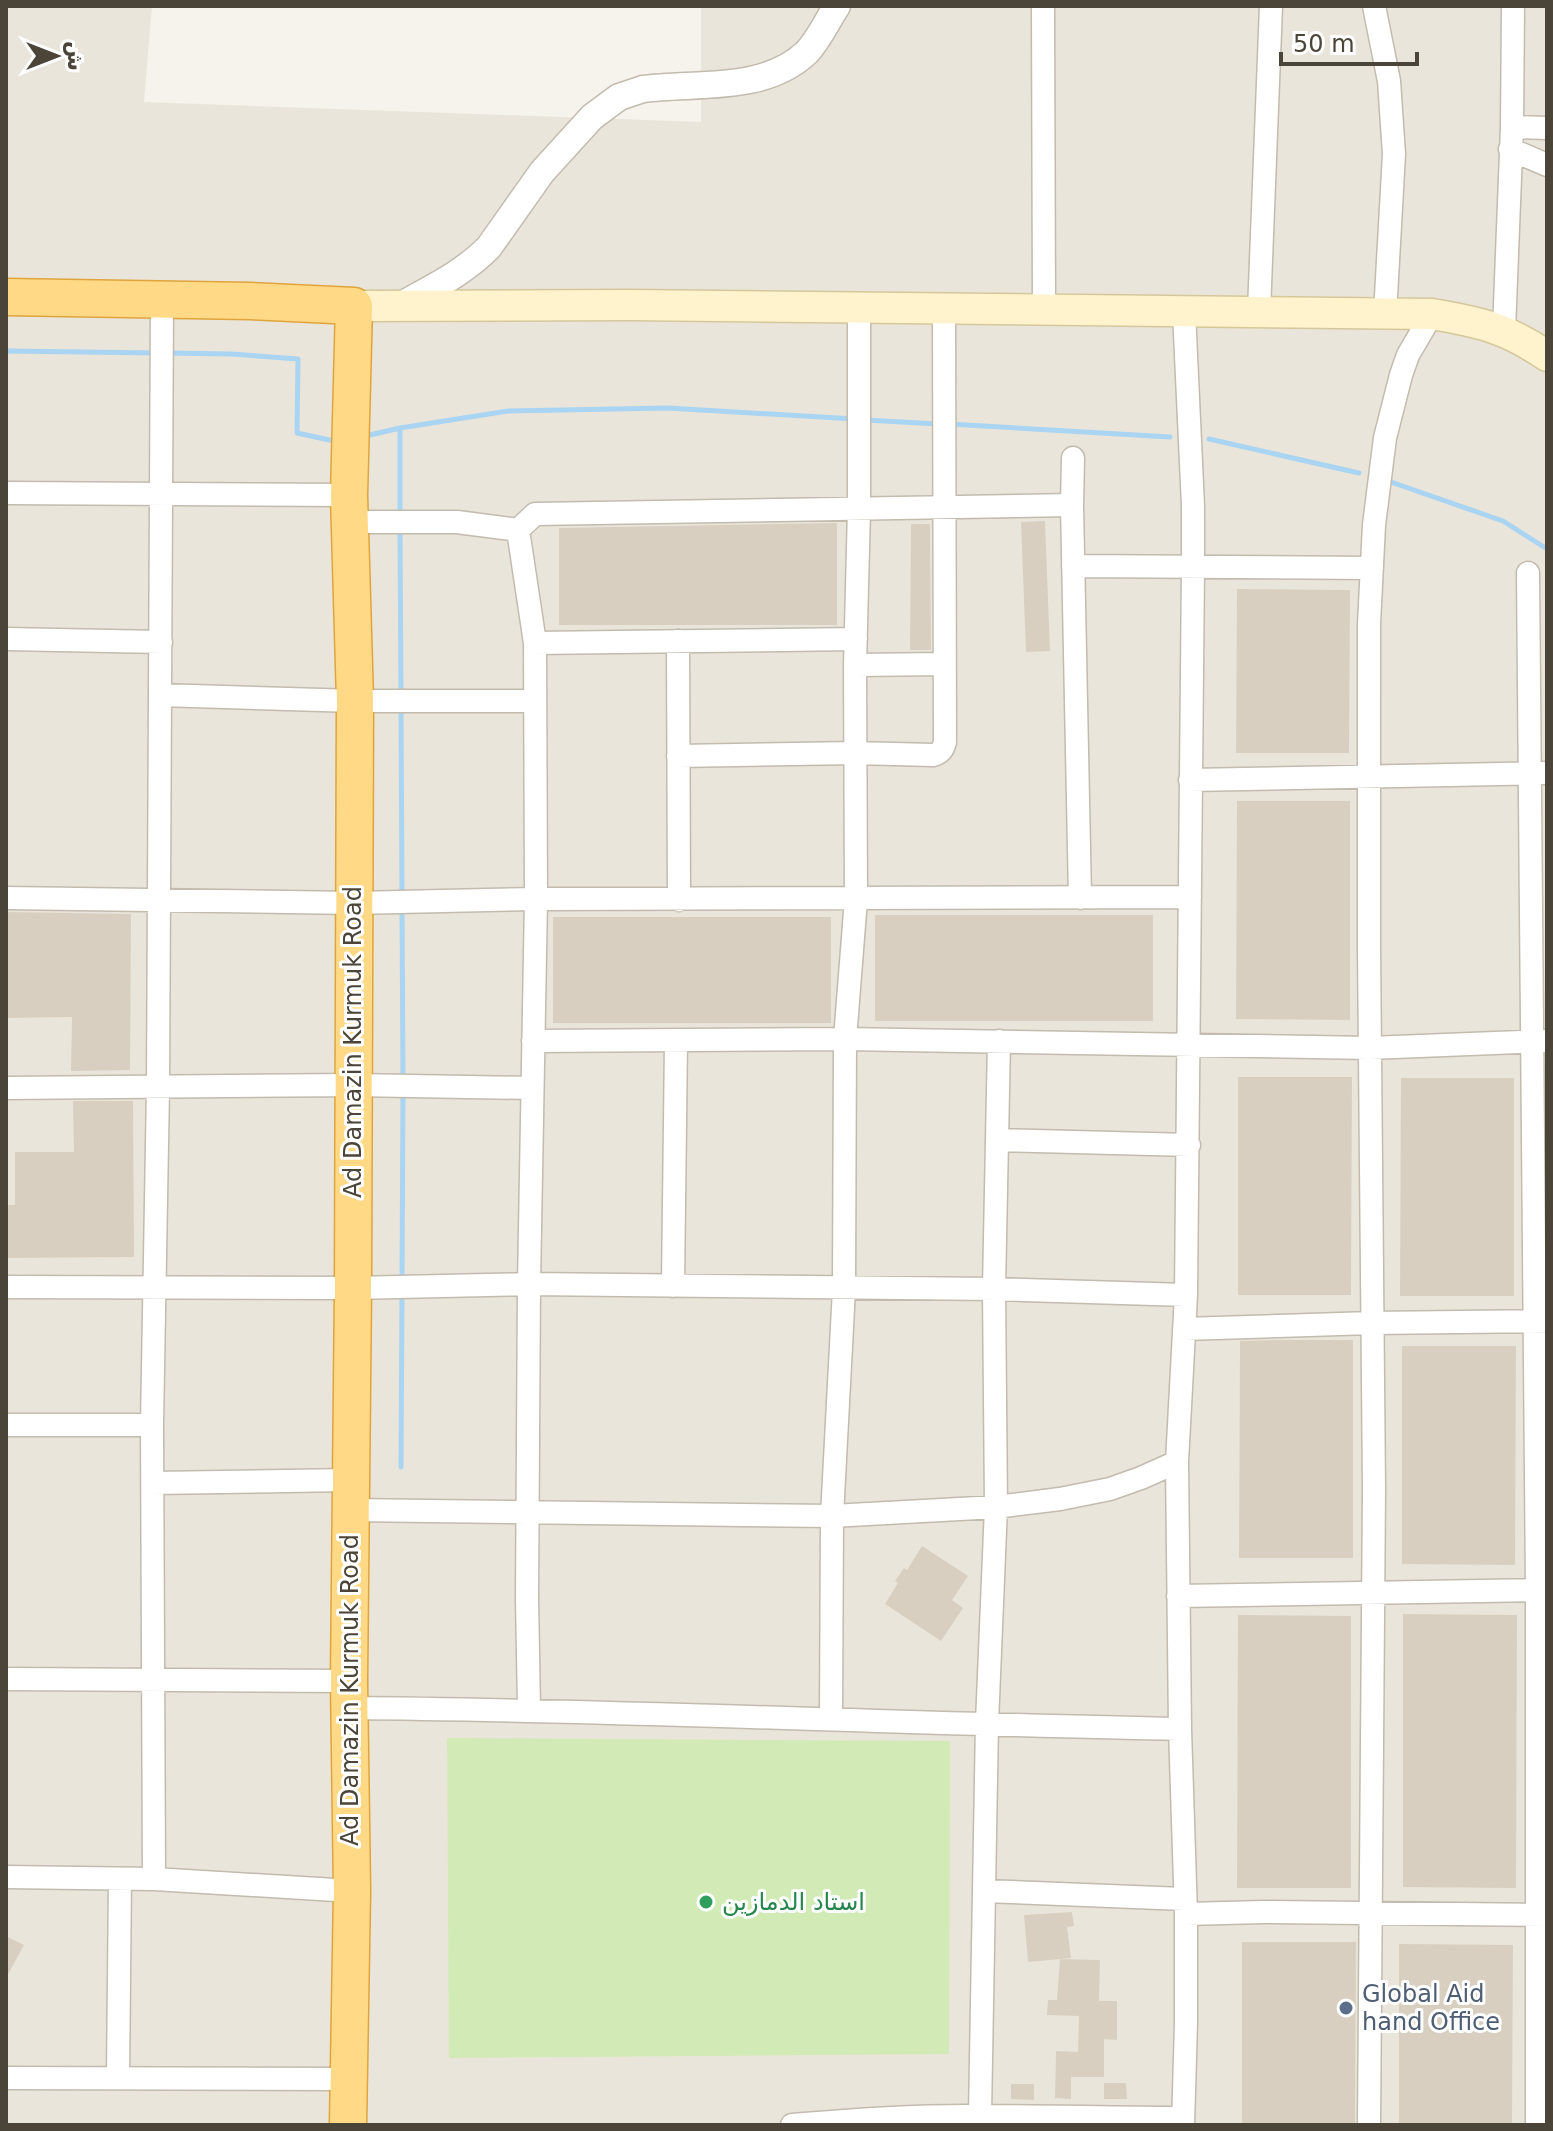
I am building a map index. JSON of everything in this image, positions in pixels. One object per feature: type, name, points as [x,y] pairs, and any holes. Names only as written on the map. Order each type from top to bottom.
[{"type":"highway","points":[[6,297],[354,306]]},
{"type":"highway","name":"Ad Damazin Kurmuk Road","points":[[348,2125],[352,1891],[349,1695],[355,701],[349,508],[354,306]]},
{"type":"main road","points":[[354,306],[859,306],[1432,314],[1504,330],[1547,356]]},
{"type":"street","points":[[400,306],[479,257],[542,172],[592,117],[609,103],[643,89],[731,83],[772,73],[794,63],[809,50],[837,6]]},
{"type":"street","points":[[1043,6],[1044,308]]},
{"type":"street","points":[[1259,311],[1271,6]]},
{"type":"street","points":[[1374,6],[1389,81],[1394,154],[1385,314]]},
{"type":"street","points":[[1504,330],[1513,6]]},
{"type":"street","points":[[1511,138],[1547,128]]},
{"type":"street","points":[[1511,138],[1547,165]]},
{"type":"street","points":[[154,1879],[152,1425],[158,1088],[162,300]]},
{"type":"street","points":[[831,1718],[832,1516],[844,1289],[845,1039],[856,899],[859,306]]},
{"type":"street","points":[[678,756],[933,755],[943,749],[944,308]]},
{"type":"street","points":[[792,2125],[980,2115],[1183,2122],[1185,1906],[1177,1462],[1186,1295],[1189,1145],[1193,568],[1184,312]]},
{"type":"street","points":[[1369,2125],[1373,1594],[1369,624],[1374,525],[1385,438],[1408,355],[1432,314]]},
{"type":"street","points":[[1073,458],[1080,898]]},
{"type":"street","points":[[6,493],[161,494],[349,508],[518,530]]},
{"type":"street","points":[[518,530],[535,514],[1072,505]]},
{"type":"street","points":[[518,530],[535,643],[536,899],[527,1599],[529,1709]]},
{"type":"street","points":[[1073,566],[1372,568]]},
{"type":"street","points":[[1528,573],[1538,773],[1542,1915],[1537,2125]]},
{"type":"street","points":[[6,639],[161,642]]},
{"type":"street","points":[[535,643],[856,639]]},
{"type":"street","points":[[678,641],[679,900]]},
{"type":"street","points":[[855,665],[944,664]]},
{"type":"street","points":[[160,695],[355,701],[535,701]]},
{"type":"street","points":[[1190,780],[1538,773]]},
{"type":"street","points":[[6,898],[354,903],[536,899],[1190,897]]},
{"type":"street","points":[[533,1041],[845,1039],[1370,1048],[1539,1041]]},
{"type":"street","points":[[673,1286],[676,1041]]},
{"type":"street","points":[[980,2115],[987,1723],[996,1507],[994,1289],[999,1041]]},
{"type":"street","points":[[6,1088],[354,1085],[532,1088]]},
{"type":"street","points":[[997,1140],[1189,1145]]},
{"type":"street","points":[[6,1287],[353,1288],[529,1284],[994,1289],[1186,1295]]},
{"type":"street","points":[[1184,1329],[1541,1322]]},
{"type":"street","points":[[6,1425],[152,1425]]},
{"type":"street","points":[[153,1483],[350,1495],[529,1511],[832,1516],[996,1507],[1060,1499],[1110,1489],[1177,1462]]},
{"type":"street","points":[[1178,1596],[1542,1590]]},
{"type":"street","points":[[6,1679],[154,1680],[529,1709],[643,1714],[1180,1729]]},
{"type":"street","points":[[6,1877],[154,1879],[352,1891]]},
{"type":"street","points":[[118,2077],[120,1879]]},
{"type":"street","points":[[984,1891],[1263,1912],[1542,1915]]},
{"type":"street","points":[[6,2078],[349,2079]]},
{"type":"shaded area","points":[[6,6],[152,6],[144,102],[701,122],[701,6],[1547,6],[1547,2125],[6,2125]]},
{"type":"green space","points":[[447,1738],[950,1741],[949,2054],[449,2058]]},
{"type":"building","points":[[1045,521],[1050,651],[1026,652],[1021,522]]},
{"type":"building","points":[[837,523],[837,625],[559,625],[559,528]]},
{"type":"building","points":[[911,524],[930,524],[931,650],[910,650]]},
{"type":"building","points":[[1237,589],[1350,590],[1349,753],[1236,753]]},
{"type":"building","points":[[1237,801],[1350,801],[1350,1020],[1236,1019]]},
{"type":"building","points":[[6,912],[131,914],[130,1070],[71,1071],[72,1017],[6,1018]]},
{"type":"building","points":[[875,915],[1153,915],[1153,1021],[875,1021]]},
{"type":"building","points":[[553,917],[831,917],[831,1023],[553,1023]]},
{"type":"building","points":[[1238,1077],[1352,1077],[1351,1295],[1238,1295]]},
{"type":"building","points":[[1401,1078],[1514,1078],[1514,1296],[1400,1296]]},
{"type":"building","points":[[73,1101],[133,1101],[134,1257],[6,1258],[6,1205],[15,1205],[15,1152],[74,1152]]},
{"type":"building","points":[[1353,1340],[1353,1558],[1239,1558],[1240,1341]]},
{"type":"building","points":[[1402,1346],[1516,1346],[1515,1565],[1402,1564]]},
{"type":"building","points":[[922,1546],[968,1576],[952,1600],[963,1608],[941,1641],[885,1604],[898,1583],[895,1581],[904,1568],[907,1570]]},
{"type":"building","points":[[1403,1614],[1517,1615],[1516,1888],[1403,1887]]},
{"type":"building","points":[[1238,1615],[1351,1616],[1351,1888],[1237,1888]]},
{"type":"building","points":[[1072,1912],[1074,1926],[1067,1927],[1071,1958],[1028,1962],[1024,1915]]},
{"type":"building","points":[[6,1936],[24,1945],[6,1978]]},
{"type":"building","points":[[1242,1942],[1356,1942],[1355,2125],[1242,2125]]},
{"type":"building","points":[[1399,1944],[1513,1945],[1512,2125],[1399,2125]]},
{"type":"building","points":[[1060,1959],[1100,1960],[1099,2001],[1117,2001],[1117,2040],[1104,2039],[1104,2077],[1071,2077],[1071,2099],[1055,2098],[1056,2051],[1078,2052],[1079,2016],[1047,2015],[1048,2000],[1057,2000]]},
{"type":"building","points":[[1104,2083],[1126,2083],[1127,2099],[1104,2099]]},
{"type":"building","points":[[1011,2084],[1034,2084],[1034,2100],[1011,2099]]},
{"type":"waterway","points":[[6,351],[157,353]]},
{"type":"waterway","points":[[167,353],[298,359],[297,433],[334,441]]},
{"type":"waterway","points":[[370,435],[508,411],[668,408],[855,419]]},
{"type":"waterway","points":[[865,420],[939,424]]},
{"type":"waterway","points":[[949,424],[1170,437]]},
{"type":"waterway","points":[[400,428],[400,511]]},
{"type":"waterway","points":[[1209,439],[1359,473]]},
{"type":"waterway","points":[[1391,482],[1503,521],[1547,549]]},
{"type":"waterway","points":[[400,530],[401,694]]},
{"type":"waterway","points":[[401,708],[402,894]]},
{"type":"waterway","points":[[402,908],[403,1078]]},
{"type":"waterway","points":[[402,1282],[403,1092]]},
{"type":"waterway","points":[[401,1467],[402,1292]]},
{"type":"place","name":"استاد الدمازين","points":[[706,1902]]},
{"type":"place","name":"Global Aid hand Office","points":[[1346,2008]]}]
